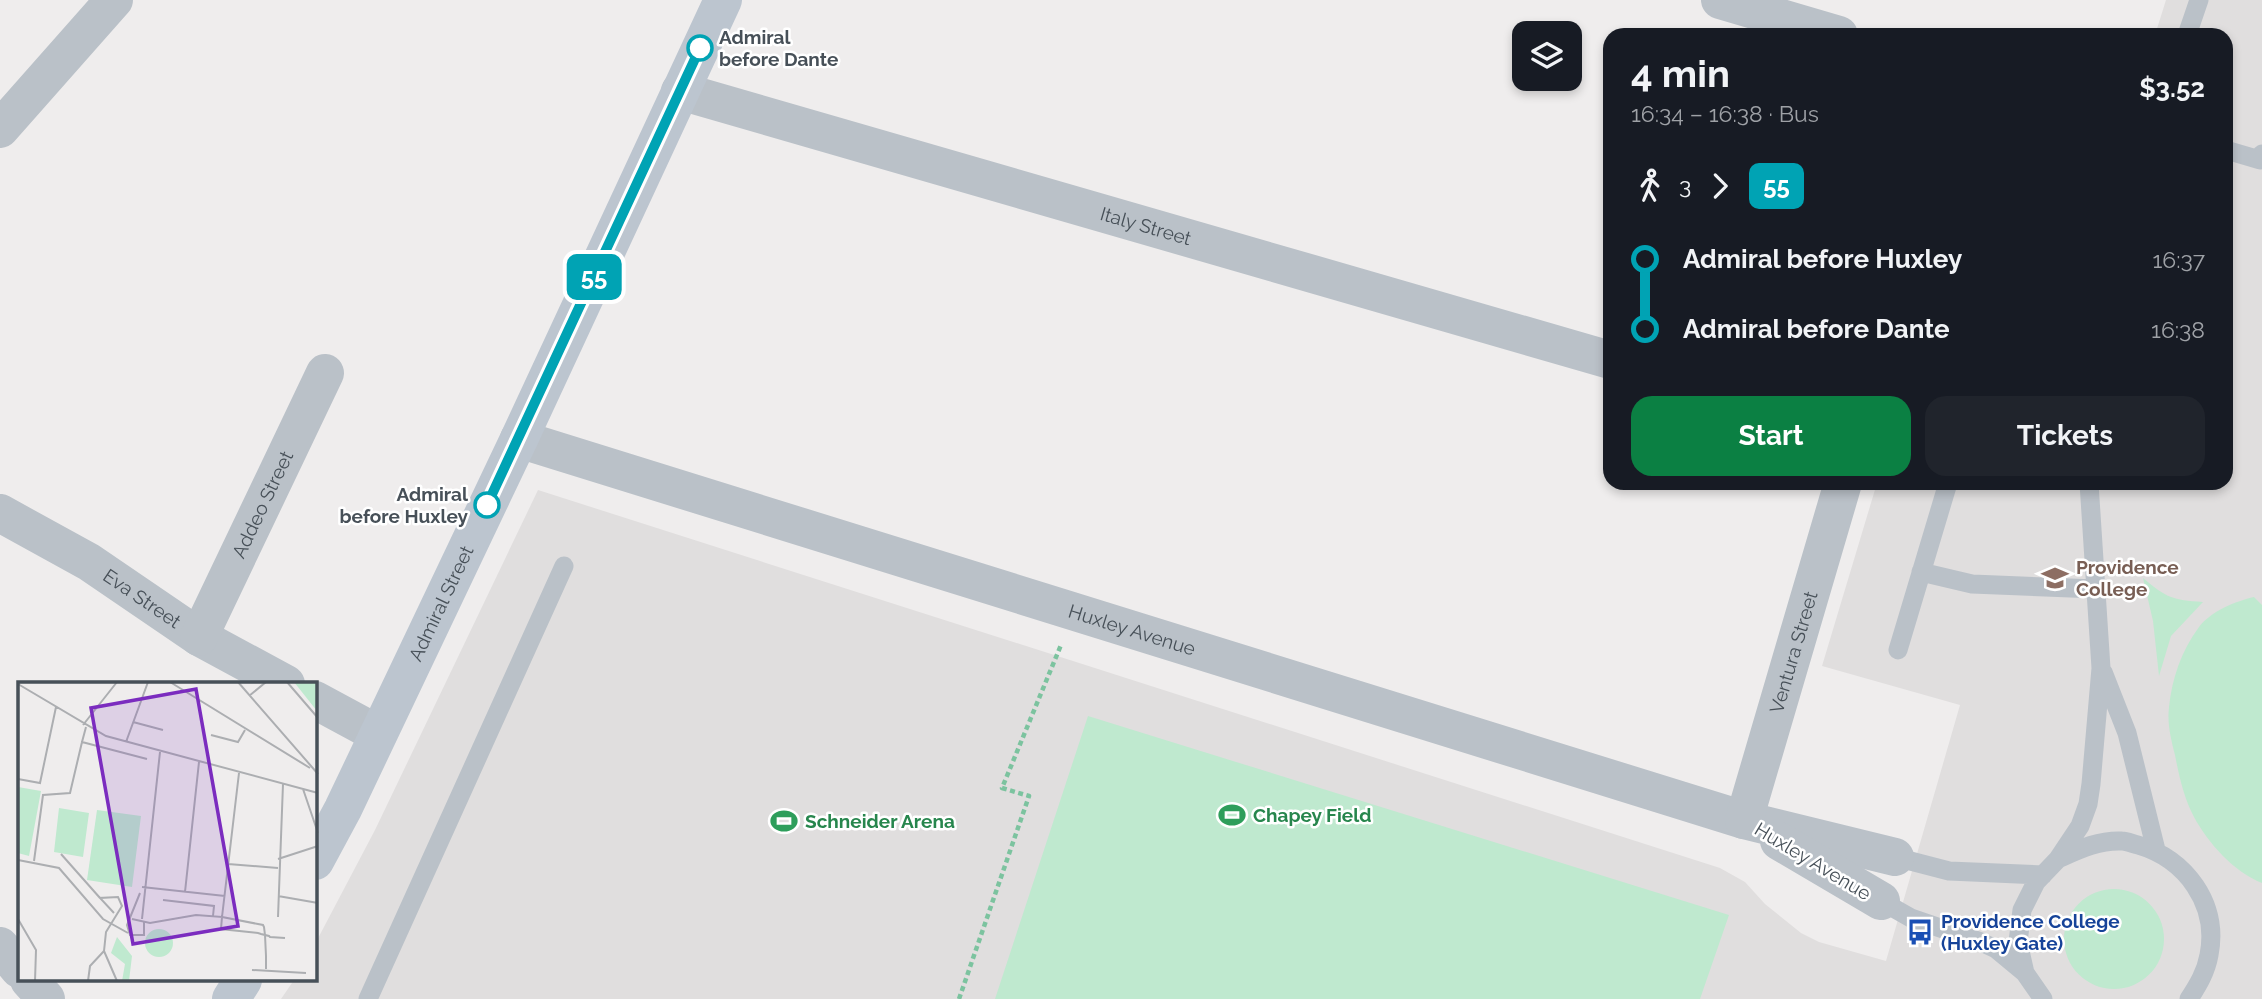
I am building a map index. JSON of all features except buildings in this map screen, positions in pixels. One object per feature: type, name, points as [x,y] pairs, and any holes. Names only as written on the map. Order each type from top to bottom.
[{"type":"main road","name":"Admiral Street","points":[[317,857],[343,809],[519,439],[723,0]]},
{"type":"main road","points":[[231,999],[242,982]]},
{"type":"street","points":[[0,129],[114,0]]},
{"type":"street","points":[[1720,0],[1815,28]]},
{"type":"street","name":"Italy Street","points":[[680,90],[1603,358]]},
{"type":"street","name":"Addeo Street","points":[[199,637],[325,373]]},
{"type":"street","name":"Huxley Avenue","points":[[519,439],[1744,820],[1895,858]]},
{"type":"street","name":"Ventura Street","points":[[1744,820],[1841,490]]},
{"type":"street","name":"Eva Street","points":[[0,513],[89,562],[199,637],[282,682]]},
{"type":"street","points":[[317,701],[378,734]]},
{"type":"street","name":"Huxley Avenue","points":[[1744,820],[1881,901]]},
{"type":"street","points":[[0,946],[18,968]]},
{"type":"street","points":[[31,982],[46,999]]},
{"type":"lane","points":[[2189,28],[2199,0]]},
{"type":"lane","points":[[2233,152],[2260,160],[2262,154]]},
{"type":"lane","points":[[1898,650],[1946,490]]},
{"type":"lane","points":[[2025,973],[2018,942],[2022,910],[2036,882],[2058,859],[2080,827],[2088,804],[2101,668],[2089,490]]},
{"type":"lane","points":[[368,999],[564,566]]},
{"type":"lane","points":[[1922,572],[1972,584],[2096,589]]},
{"type":"lane","points":[[2101,668],[2127,733],[2156,850]]},
{"type":"lane","points":[[2058,859],[2089,845],[2123,841],[2156,850],[2177,864],[2194,883],[2206,905],[2211,930],[2210,955],[2202,979],[2189,999]]},
{"type":"lane","points":[[1895,858],[1949,871],[2043,874]]},
{"type":"lane","points":[[1881,901],[1932,926],[1981,942],[2003,954],[2025,973],[2043,999]]},
{"type":"path","points":[[959,999],[1029,796],[1002,788],[1074,612]]},
{"type":"shaded area","name":"Providence College","points":[[2166,0],[2262,0],[2262,999],[281,999],[293,982],[317,982],[317,940],[375,830],[538,490],[1720,868],[1745,882],[1765,904],[1801,933],[1819,942],[1886,961],[1960,705],[1822,666],[1875,490],[2233,490],[2233,28],[2157,28]]},
{"type":"green space","points":[[2143,578],[2170,597],[2203,602],[2171,636],[2159,676],[2153,621]]},
{"type":"green space","points":[[2254,597],[2262,605],[2262,883],[2242,872],[2223,856],[2194,817],[2180,779],[2169,719],[2170,697],[2178,666],[2199,627],[2210,616],[2224,608]]},
{"type":"green space","name":"Chapey Field","points":[[1088,716],[1729,915],[1700,999],[995,999]]},
{"type":"green space","points":[[2114,889],[2133,893],[2149,904],[2160,920],[2164,939],[2160,958],[2149,974],[2133,985],[2114,989],[2095,985],[2079,974],[2068,958],[2064,939],[2068,920],[2079,904],[2095,893]]},
{"type":"bus line","name":"55","points":[[487,505],[700,48]]},
{"type":"place","name":"Admiral before Dante","points":[[700,48]]},
{"type":"place","name":"Admiral before Huxley","points":[[487,505]]},
{"type":"place","name":"Providence College","points":[[2055,578]]},
{"type":"place","name":"Chapey Field","points":[[1232,815]]},
{"type":"place","name":"Schneider Arena","points":[[784,821]]},
{"type":"place","name":"Providence College (Huxley Gate)","points":[[1920,932]]}]
